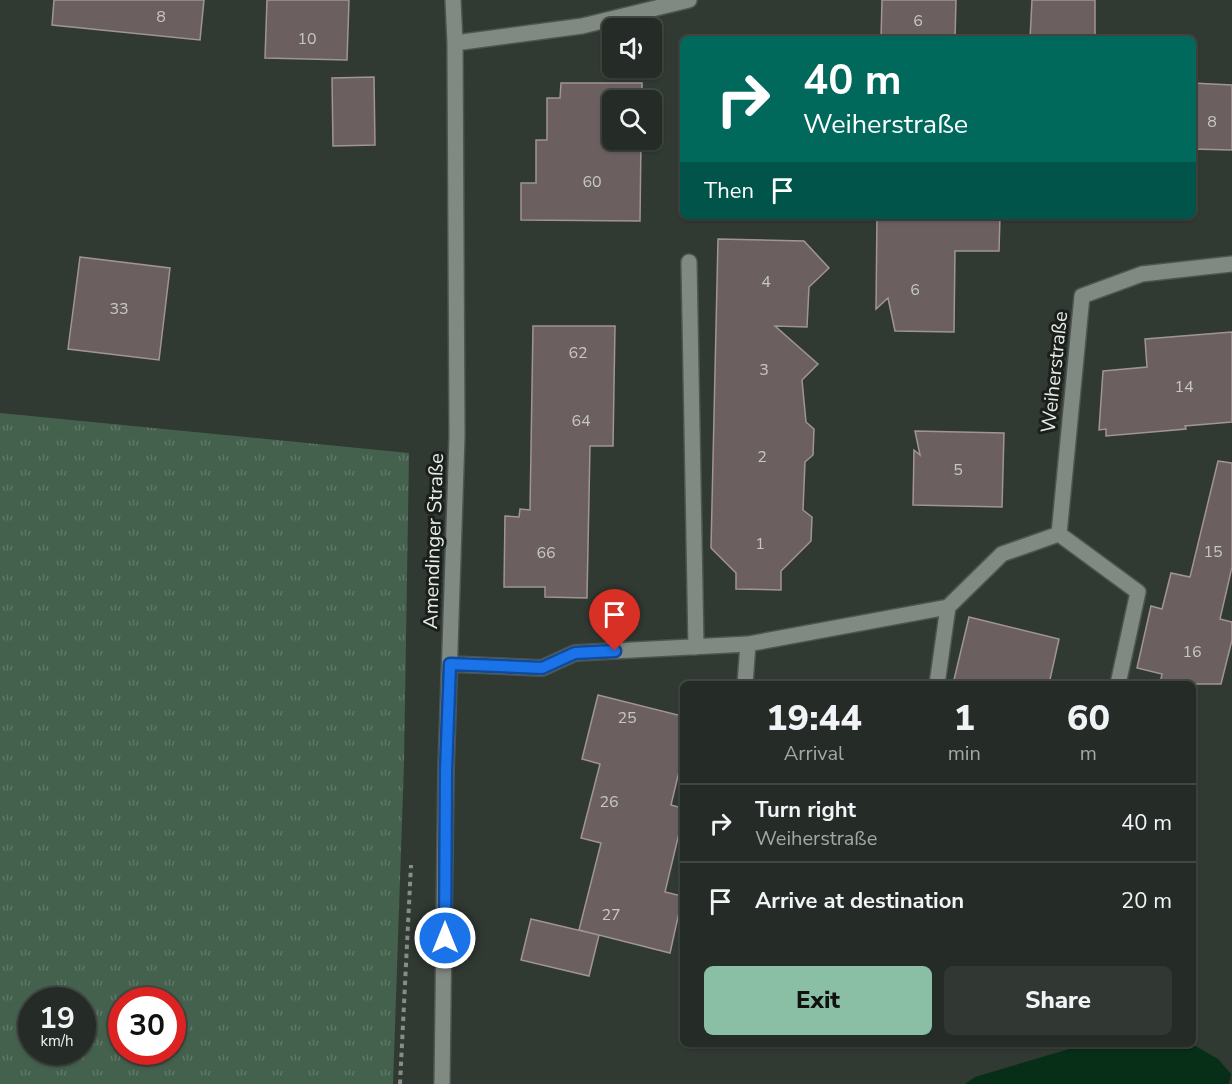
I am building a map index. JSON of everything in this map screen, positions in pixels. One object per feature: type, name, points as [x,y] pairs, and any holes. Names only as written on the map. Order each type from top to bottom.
[{"type":"street","name":"Amendinger Straße","points":[[442,1084],[446,770],[457,436],[453,0]]},
{"type":"street","points":[[455,43],[582,26],[689,0]]},
{"type":"street","points":[[689,262],[696,647]]},
{"type":"street","name":"Weiherstraße","points":[[1059,534],[1082,296],[1142,274],[1232,264]]},
{"type":"street","points":[[450,664],[542,668],[575,653],[748,644],[948,607],[1002,554],[1059,534],[1138,592],[1119,681]]},
{"type":"street","points":[[937,681],[948,607]]},
{"type":"street","points":[[745,681],[748,644]]},
{"type":"green space","points":[[0,413],[409,453],[404,764],[393,1084],[0,1084]]},
{"type":"shaded area","points":[[1196,1046],[1218,1059],[1231,1074],[1229,1084],[965,1084],[975,1077],[1076,1047]]},
{"type":"building","points":[[54,0],[204,0],[200,40],[52,25]]},
{"type":"building","points":[[267,0],[349,0],[347,60],[265,58]]},
{"type":"building","points":[[882,0],[956,0],[955,36],[881,36]]},
{"type":"building","points":[[1032,0],[1095,0],[1095,36],[1030,36]]},
{"type":"building","points":[[374,77],[375,145],[333,146],[332,78]]},
{"type":"building","points":[[561,83],[642,83],[642,90],[602,90],[602,150],[641,150],[640,221],[521,220],[521,183],[536,183],[536,140],[547,140],[547,98],[560,98]]},
{"type":"building","points":[[1196,83],[1232,85],[1232,150],[1196,149]]},
{"type":"building","points":[[877,219],[1000,219],[999,251],[955,251],[954,332],[895,331],[888,298],[876,309]]},
{"type":"building","points":[[718,239],[804,241],[829,268],[809,287],[807,327],[775,326],[818,364],[802,380],[806,422],[814,429],[813,455],[805,462],[803,510],[812,517],[811,541],[781,571],[781,590],[736,589],[736,573],[711,548]]},
{"type":"building","points":[[80,257],[170,268],[159,360],[68,349]]},
{"type":"building","points":[[533,326],[615,326],[613,446],[590,446],[587,598],[545,597],[545,587],[504,587],[505,516],[519,517],[520,509],[530,510]]},
{"type":"building","points":[[1232,332],[1232,422],[1185,426],[1186,429],[1106,436],[1106,429],[1099,430],[1103,371],[1147,367],[1145,339]]},
{"type":"building","points":[[915,431],[1004,433],[1002,507],[913,505],[914,450],[920,455]]},
{"type":"building","points":[[1218,461],[1232,463],[1232,567],[1220,619],[1232,622],[1232,640],[1221,684],[1161,681],[1162,674],[1137,668],[1151,606],[1162,609],[1171,573],[1190,577]]},
{"type":"building","points":[[969,617],[1059,639],[1050,681],[954,681]]},
{"type":"building","points":[[598,695],[680,716],[680,767],[671,805],[680,807],[680,829],[665,892],[680,896],[680,908],[670,953],[579,930],[601,843],[581,838],[600,764],[582,759]]},
{"type":"building","points":[[531,919],[599,935],[589,976],[521,960]]},
{"type":"route","points":[[445,938],[446,770],[450,664],[542,668],[575,653],[615,651]]}]
